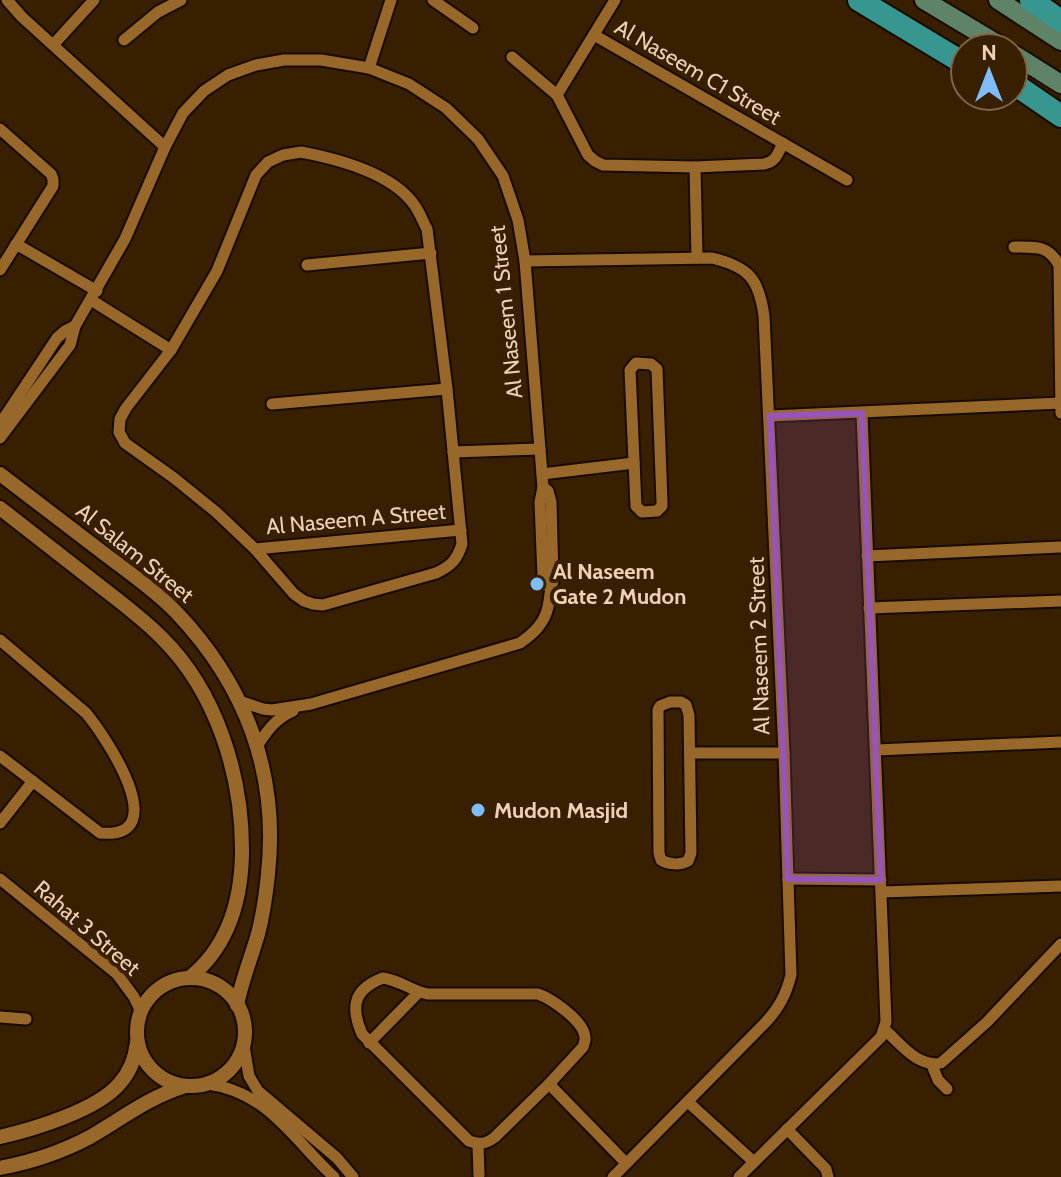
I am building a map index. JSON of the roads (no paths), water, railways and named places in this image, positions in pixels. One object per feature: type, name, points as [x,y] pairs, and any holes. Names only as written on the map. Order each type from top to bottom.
[{"type":"highway","points":[[859,0],[949,54]]},
{"type":"highway","points":[[1031,0],[1061,21]]},
{"type":"highway","points":[[1050,0],[1061,6]]},
{"type":"highway","points":[[926,40],[949,49]]},
{"type":"highway","points":[[1029,94],[1061,116]]},
{"type":"highway","points":[[1029,104],[1061,124]]},
{"type":"main road","points":[[924,0],[977,32]]},
{"type":"main road","points":[[998,0],[1061,41]]},
{"type":"main road","points":[[1029,64],[1061,84]]},
{"type":"street","points":[[7,0],[165,147]]},
{"type":"street","points":[[53,45],[94,0]]},
{"type":"street","points":[[124,40],[158,12],[181,0]]},
{"type":"street","points":[[369,68],[391,0]]},
{"type":"street","points":[[434,0],[473,28]]},
{"type":"street","name":"Al Naseem C1 Street","points":[[557,95],[615,0]]},
{"type":"street","name":"Al Naseem C1 Street","points":[[594,35],[847,180]]},
{"type":"street","name":"Al Naseem C1 Street","points":[[512,57],[557,95],[588,155],[603,165],[695,167],[769,163],[776,158],[783,143]]},
{"type":"street","name":"Al Naseem 1 Street","points":[[0,424],[70,345],[75,326],[125,239],[183,113],[204,91],[228,75],[256,65],[284,60],[321,60],[369,68],[409,84],[446,108],[478,139],[503,176],[518,220],[525,261],[543,487],[550,496],[547,531],[554,576],[544,619],[534,633],[520,643],[311,704],[272,710],[239,701]]},
{"type":"street","points":[[0,129],[53,179],[53,186],[0,270]]},
{"type":"street","name":"Al Naseem A Street","points":[[301,152],[373,173],[396,186],[415,205],[427,229],[431,253],[461,530],[462,544],[458,557],[436,573],[323,605],[304,601],[294,594],[255,549],[205,503],[125,443],[119,432],[120,419],[171,350],[217,271],[256,175],[268,162],[301,152]]},
{"type":"street","points":[[695,167],[697,258]]},
{"type":"street","points":[[16,244],[171,350]]},
{"type":"street","points":[[1014,247],[1044,249],[1053,255],[1059,265],[1061,413]]},
{"type":"street","points":[[307,265],[431,253]]},
{"type":"street","name":"Al Naseem 2 Street","points":[[525,261],[712,258],[733,263],[750,275],[761,294],[770,416],[791,975],[778,1009],[613,1177]]},
{"type":"street","name":"Al Naseem 1 Street","points":[[0,438],[31,387],[46,353],[57,338],[75,326]]},
{"type":"street","points":[[46,353],[58,362]]},
{"type":"street","points":[[636,363],[651,364],[657,369],[658,387],[662,506],[657,511],[642,512],[636,506],[634,463],[630,370],[636,363]]},
{"type":"street","points":[[272,404],[447,389]]},
{"type":"street","points":[[770,416],[1061,403]]},
{"type":"street","points":[[739,1177],[885,1030],[862,413]]},
{"type":"street","points":[[453,452],[540,449]]},
{"type":"street","points":[[542,474],[634,463]]},
{"type":"street","name":"Al Salam Street","points":[[0,474],[147,586],[175,611],[221,669],[247,717],[265,777],[269,809],[269,872],[258,935],[237,1005]]},
{"type":"street","points":[[0,508],[163,638],[187,667],[221,733],[239,800],[242,866],[229,928],[210,959],[189,978]]},
{"type":"street","name":"Al Naseem A Street","points":[[255,549],[461,530]]},
{"type":"street","points":[[867,556],[1061,547]]},
{"type":"street","points":[[869,608],[1061,601]]},
{"type":"street","points":[[0,640],[86,713],[97,727],[131,791],[135,804],[134,817],[126,828],[113,834],[100,833],[0,756]]},
{"type":"street","points":[[681,702],[686,705],[690,753],[691,857],[685,863],[665,862],[659,853],[658,715],[660,706],[665,703],[681,702]]},
{"type":"street","name":"Al Naseem 1 Street","points":[[257,746],[276,720],[311,704]]},
{"type":"street","points":[[876,750],[1061,742]]},
{"type":"street","points":[[690,753],[784,753]]},
{"type":"street","points":[[0,823],[33,781]]},
{"type":"street","name":"Rahat 3 Street","points":[[0,879],[117,974],[141,1012]]},
{"type":"street","points":[[788,879],[881,886],[1061,886]]},
{"type":"street","points":[[885,1030],[923,1062],[932,1065],[941,1063],[987,1022],[1061,944]]},
{"type":"street","points":[[0,1137],[63,1118],[119,1086],[135,1056],[137,1025],[148,1000],[166,984],[189,978],[217,985],[228,993],[243,1018],[249,1076],[258,1091],[353,1177]]},
{"type":"street","points":[[383,978],[436,995],[538,994],[550,999],[579,1024],[585,1039],[579,1052],[495,1137],[487,1143],[478,1144],[461,1135],[369,1043],[362,1034],[355,1011],[358,995],[368,984],[383,978]]},
{"type":"street","points":[[369,1043],[419,992]]},
{"type":"street","points":[[0,1017],[26,1019]]},
{"type":"street","points":[[137,1039],[142,1056],[153,1070],[167,1081],[185,1086]]},
{"type":"street","points":[[208,1084],[231,1069],[244,1046]]},
{"type":"street","points":[[932,1065],[938,1080],[947,1089]]},
{"type":"street","points":[[0,1168],[63,1149],[152,1098],[185,1086],[208,1084],[240,1091],[264,1106],[334,1177]]},
{"type":"street","points":[[549,1084],[626,1163]]},
{"type":"street","points":[[688,1102],[754,1162]]},
{"type":"street","points":[[787,1129],[826,1169],[828,1177]]},
{"type":"street","points":[[478,1144],[479,1175]]},
{"type":"street","points":[[321,1163],[331,1154]]},
{"type":"place","name":"Al Naseem Gate 2 Mudon","points":[[537,584]]},
{"type":"place","name":"Mudon Masjid","points":[[478,810]]}]
